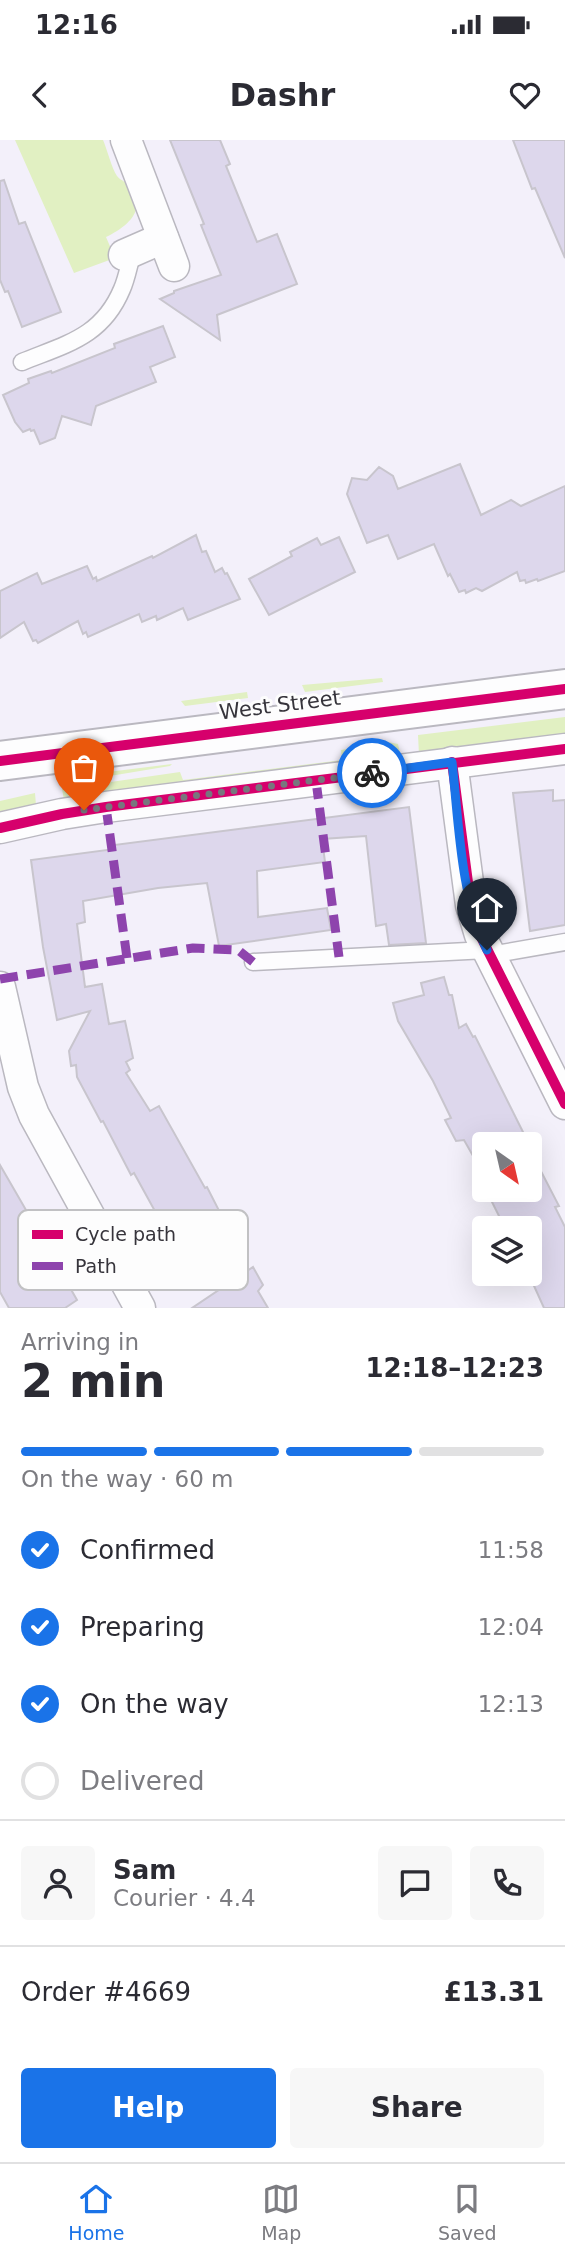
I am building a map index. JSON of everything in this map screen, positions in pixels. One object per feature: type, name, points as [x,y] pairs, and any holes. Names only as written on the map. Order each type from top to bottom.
[{"type":"main road","name":"West Street","points":[[0,761],[565,689]]},
{"type":"street","points":[[126,140],[174,266]]},
{"type":"street","points":[[128,254],[163,238]]},
{"type":"street","points":[[0,828],[106,807],[565,749]]},
{"type":"street","points":[[452,762],[471,905],[480,935],[565,1104]]},
{"type":"street","points":[[2,1005],[23,1087],[34,1115],[86,1210]]},
{"type":"street","points":[[130,1290],[140,1308]]},
{"type":"lane","points":[[22,362],[95,330],[105,319],[122,289],[128,254]]},
{"type":"lane","points":[[253,962],[489,952],[565,942]]},
{"type":"green space","points":[[15,140],[103,140],[115,173],[130,187],[137,204],[136,211],[127,223],[106,237],[115,258],[74,273]]},
{"type":"green space","points":[[382,678],[383,682],[305,692],[302,685]]},
{"type":"green space","points":[[247,692],[248,698],[185,706],[181,701]]},
{"type":"green space","points":[[565,717],[565,738],[419,755],[418,735]]},
{"type":"green space","points":[[388,742],[398,744],[401,757],[64,800],[62,789],[180,772],[183,780],[342,760],[341,750]]},
{"type":"green space","points":[[172,764],[62,784],[60,778]]},
{"type":"green space","points":[[35,793],[36,805],[0,813],[0,801]]},
{"type":"building","points":[[170,140],[220,140],[230,164],[226,166],[257,242],[277,234],[297,284],[217,315],[220,340],[160,299],[174,291],[221,275],[201,225],[204,224]]},
{"type":"building","points":[[513,140],[565,140],[565,258],[535,188],[532,189]]},
{"type":"building","points":[[4,180],[19,224],[25,222],[61,312],[22,327],[8,291],[5,292],[0,280],[0,181]]},
{"type":"building","points":[[163,326],[175,357],[150,367],[156,382],[96,406],[91,425],[62,416],[55,438],[40,444],[34,430],[23,432],[15,422],[3,395],[29,383],[28,379],[51,371],[52,373],[115,348],[114,344]]},
{"type":"building","points":[[460,464],[481,515],[511,500],[521,506],[565,486],[565,571],[526,583],[525,580],[520,581],[517,572],[482,591],[476,588],[466,593],[465,590],[459,592],[450,574],[448,576],[434,544],[398,559],[388,535],[367,543],[347,494],[352,478],[367,480],[379,467],[393,476],[398,489]]},
{"type":"building","points":[[196,535],[202,552],[206,551],[215,572],[222,568],[225,574],[227,573],[240,599],[188,620],[183,608],[157,620],[156,616],[142,622],[139,614],[88,637],[86,632],[83,634],[78,621],[38,643],[33,641],[24,622],[0,638],[0,591],[37,573],[42,584],[87,566],[93,579],[96,577],[97,581],[152,556],[153,558]]},
{"type":"building","points":[[339,537],[355,572],[269,615],[249,579],[292,556],[290,552],[317,538],[321,545]]},
{"type":"building","points":[[553,790],[553,801],[565,800],[565,925],[530,931],[513,793]]},
{"type":"building","points":[[409,807],[426,943],[389,945],[386,924],[376,926],[366,836],[322,839],[325,862],[257,871],[258,917],[327,908],[331,930],[219,946],[207,883],[83,901],[85,922],[77,924],[85,987],[102,984],[109,1024],[125,1021],[133,1058],[126,1062],[130,1070],[126,1073],[150,1111],[159,1106],[219,1210],[154,1210],[134,1173],[131,1175],[103,1121],[101,1122],[77,1077],[76,1065],[71,1066],[69,1051],[90,1011],[57,1020],[43,947],[31,860],[115,849],[114,845]]},
{"type":"building","points":[[444,977],[449,995],[452,995],[459,1028],[466,1024],[473,1037],[475,1036],[523,1132],[472,1132],[472,1154],[464,1140],[456,1141],[445,1120],[451,1118],[398,1021],[393,1003],[424,995],[421,983]]},
{"type":"building","points":[[0,1165],[26,1210],[18,1210],[18,1290],[71,1290],[77,1300],[65,1308],[9,1308],[0,1292]]},
{"type":"building","points":[[542,1173],[559,1206],[555,1207],[565,1227],[565,1308],[544,1308],[534,1286],[542,1286],[542,1216],[499,1216],[492,1202],[542,1202]]},
{"type":"building","points":[[253,1267],[263,1285],[258,1291],[268,1308],[192,1308],[219,1290],[248,1290],[248,1270]]},
{"type":"marked path","points":[[316,781],[339,957]]},
{"type":"marked path","points":[[106,807],[127,958]]},
{"type":"marked path","points":[[0,979],[193,948],[238,950],[253,962]]},
{"type":"cycle path","points":[[0,761],[565,689]]},
{"type":"cycle path","points":[[0,828],[106,807],[565,749]]},
{"type":"cycle path","points":[[452,762],[471,905],[480,935],[565,1104]]},
{"type":"way so far","points":[[84,810],[372,773]]},
{"type":"route","points":[[372,773],[452,762],[471,905],[487,950]]}]
